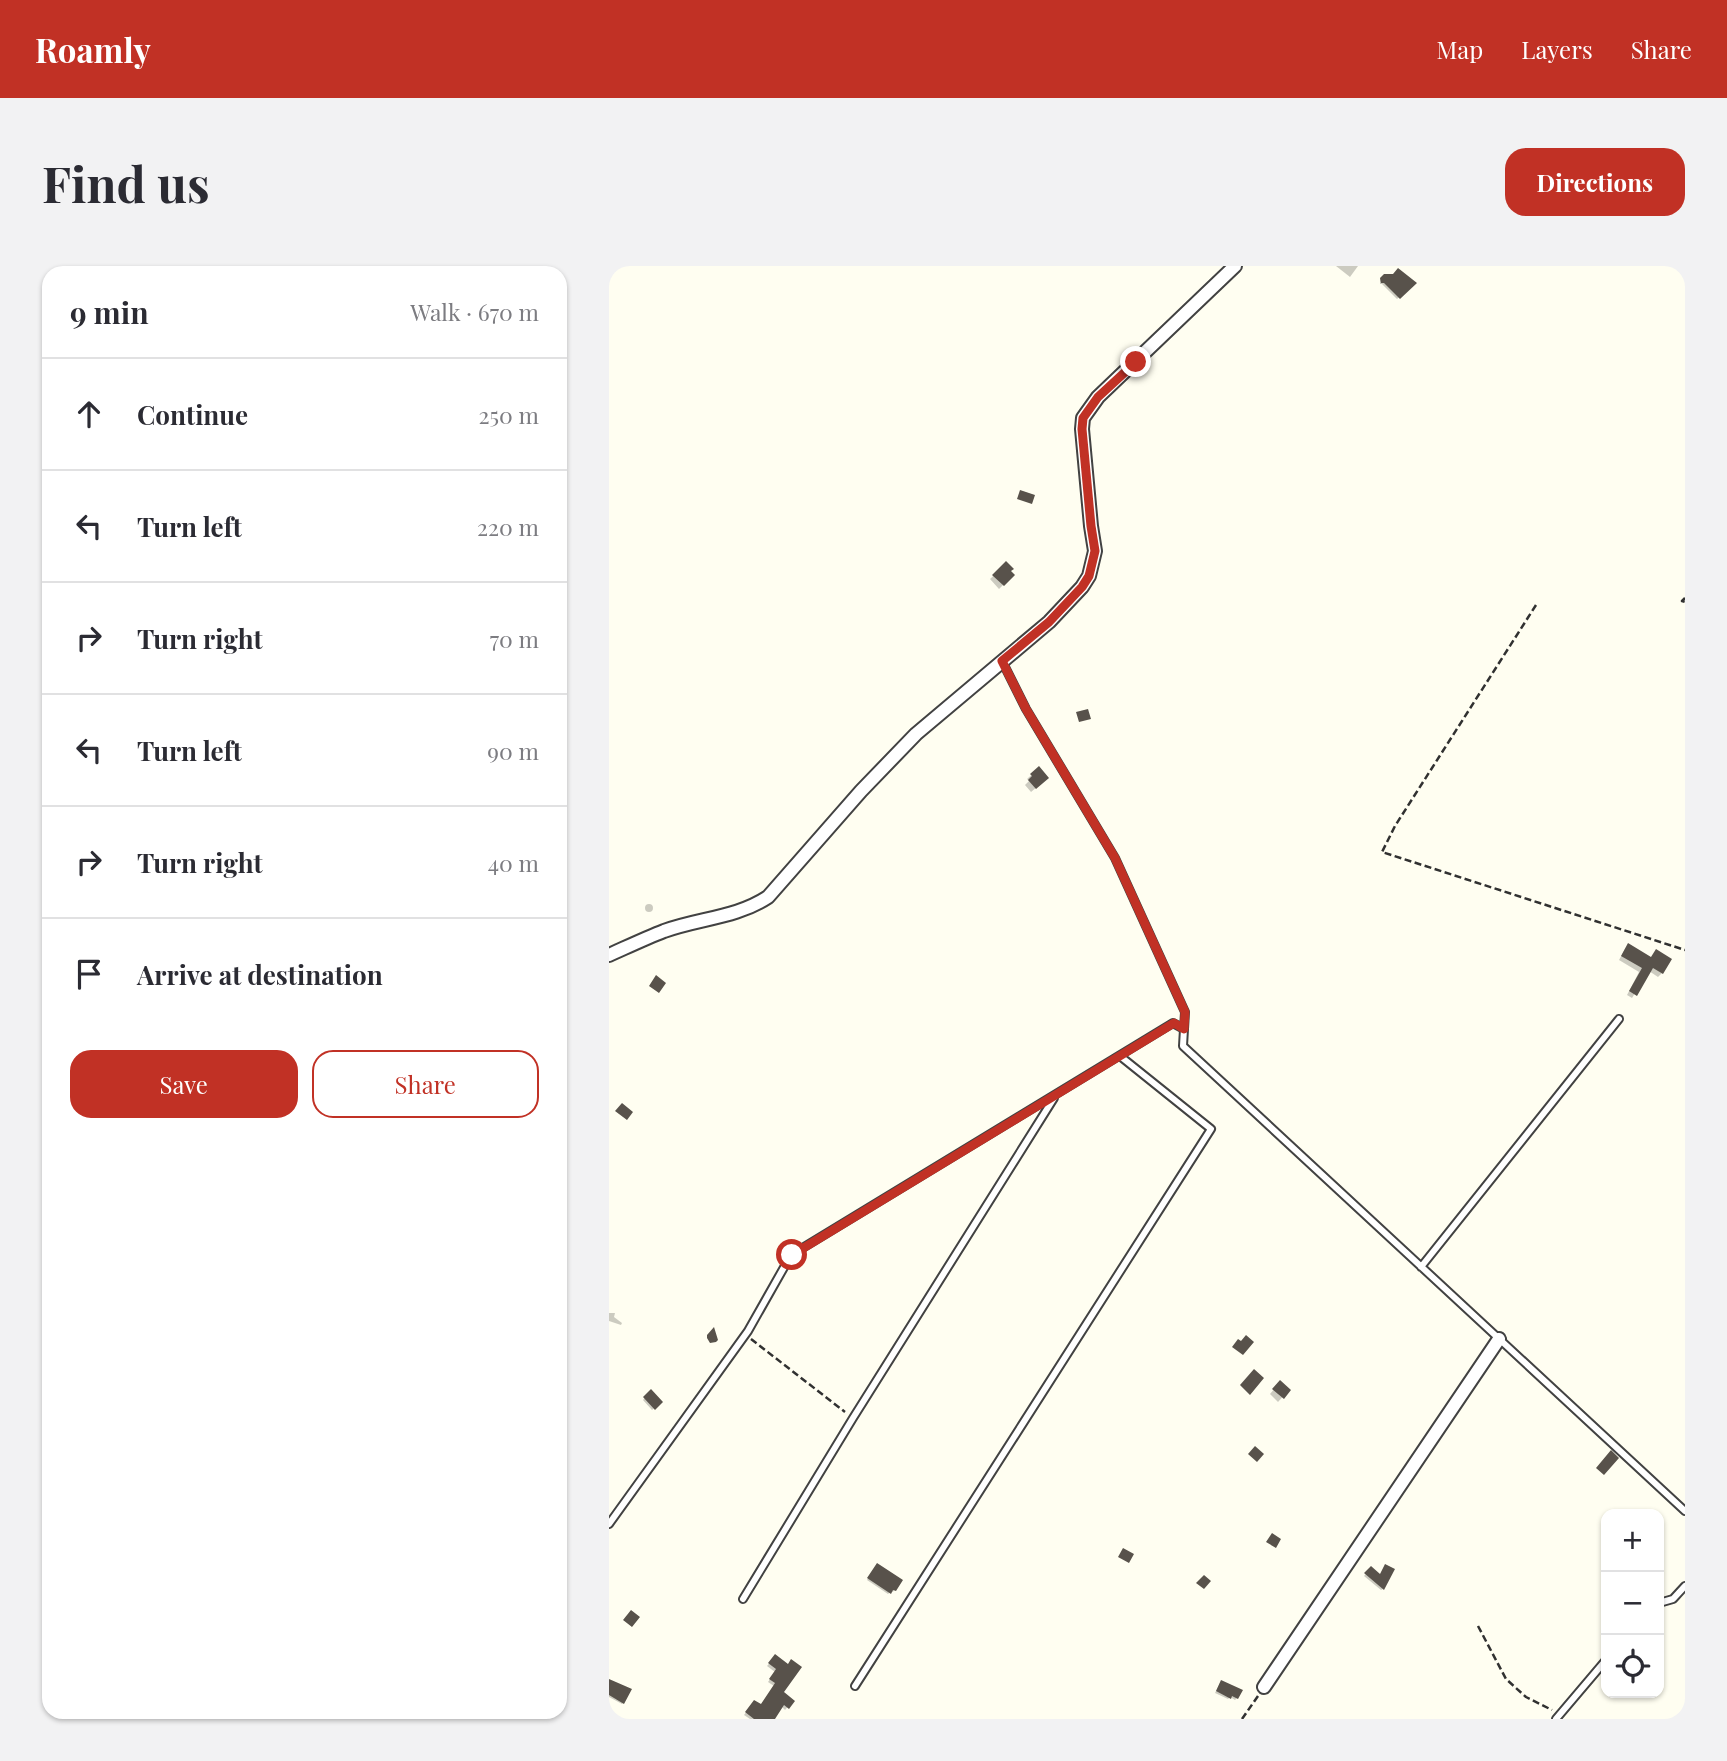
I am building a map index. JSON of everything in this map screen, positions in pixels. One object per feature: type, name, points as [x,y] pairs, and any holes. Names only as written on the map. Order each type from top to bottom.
[{"type":"street","points":[[609,955],[666,930],[741,912],[768,897],[861,791],[916,734],[1049,622],[1082,587],[1089,576],[1095,551],[1083,418],[1098,397],[1235,266]]},
{"type":"street","points":[[1264,1687],[1499,1339]]},
{"type":"lane","points":[[1002,661],[1026,709],[1115,858],[1185,1012],[1182,1046],[1685,1511]]},
{"type":"lane","points":[[1421,1267],[1619,1019]]},
{"type":"lane","points":[[609,1524],[745,1335],[792,1255],[1174,1023],[1184,1029]]},
{"type":"lane","points":[[855,1686],[1211,1129],[1120,1056]]},
{"type":"lane","points":[[743,1599],[1055,1096]]},
{"type":"lane","points":[[1664,1601],[1673,1599],[1685,1586]]},
{"type":"lane","points":[[1558,1717],[1601,1666]]},
{"type":"path","points":[[1536,605],[1395,826],[1382,852],[1685,950]]},
{"type":"path","points":[[745,1335],[853,1418]]},
{"type":"path","points":[[1478,1626],[1506,1679],[1526,1697],[1558,1717]]},
{"type":"path","points":[[1243,1719],[1264,1687]]},
{"type":"building","points":[[1398,268],[1417,283],[1400,299],[1381,283],[1380,278],[1384,274],[1393,274]]},
{"type":"building","points":[[1020,490],[1035,495],[1032,504],[1017,499]]},
{"type":"building","points":[[1006,561],[1014,569],[1011,571],[1015,575],[1004,586],[992,575]]},
{"type":"building","points":[[1088,709],[1091,719],[1079,722],[1076,712]]},
{"type":"building","points":[[1039,766],[1049,778],[1036,789],[1028,780],[1032,776],[1030,774]]},
{"type":"building","points":[[1628,943],[1651,957],[1656,949],[1672,959],[1663,974],[1653,968],[1637,996],[1629,991],[1642,968],[1621,956]]},
{"type":"building","points":[[656,975],[666,983],[659,993],[649,986]]},
{"type":"building","points":[[622,1103],[633,1112],[627,1120],[615,1111]]},
{"type":"building","points":[[714,1327],[718,1340],[710,1343],[707,1335]]},
{"type":"building","points":[[1246,1335],[1254,1342],[1243,1355],[1232,1347],[1238,1339],[1241,1341]]},
{"type":"building","points":[[1254,1369],[1264,1378],[1250,1395],[1240,1385]]},
{"type":"building","points":[[1280,1380],[1291,1390],[1284,1399],[1272,1389]]},
{"type":"building","points":[[651,1389],[663,1402],[655,1410],[643,1397]]},
{"type":"building","points":[[1255,1446],[1264,1454],[1257,1462],[1248,1454]]},
{"type":"building","points":[[1611,1450],[1619,1458],[1604,1475],[1596,1468]]},
{"type":"building","points":[[1272,1533],[1281,1539],[1276,1548],[1266,1542]]},
{"type":"building","points":[[1123,1548],[1134,1554],[1129,1563],[1118,1557]]},
{"type":"building","points":[[877,1563],[903,1580],[891,1594],[867,1578]]},
{"type":"building","points":[[1385,1564],[1395,1569],[1384,1590],[1364,1573],[1371,1566],[1380,1574]]},
{"type":"building","points":[[1204,1575],[1211,1581],[1204,1589],[1196,1583]]},
{"type":"building","points":[[631,1610],[640,1617],[632,1627],[623,1620]]},
{"type":"building","points":[[775,1654],[788,1664],[791,1659],[802,1667],[784,1692],[795,1701],[789,1709],[784,1705],[775,1719],[754,1719],[745,1712],[754,1700],[761,1704],[775,1683],[769,1679],[776,1669],[768,1663]]},
{"type":"building","points":[[609,1679],[632,1689],[624,1704],[609,1695]]},
{"type":"building","points":[[1221,1680],[1243,1690],[1238,1699],[1232,1696],[1231,1699],[1216,1691]]},
{"type":"route","points":[[792,1255],[1174,1023],[1184,1029],[1185,1012],[1115,858],[1026,709],[1002,661],[1049,622],[1089,576],[1095,551],[1083,418],[1098,397],[1136,362]]}]
